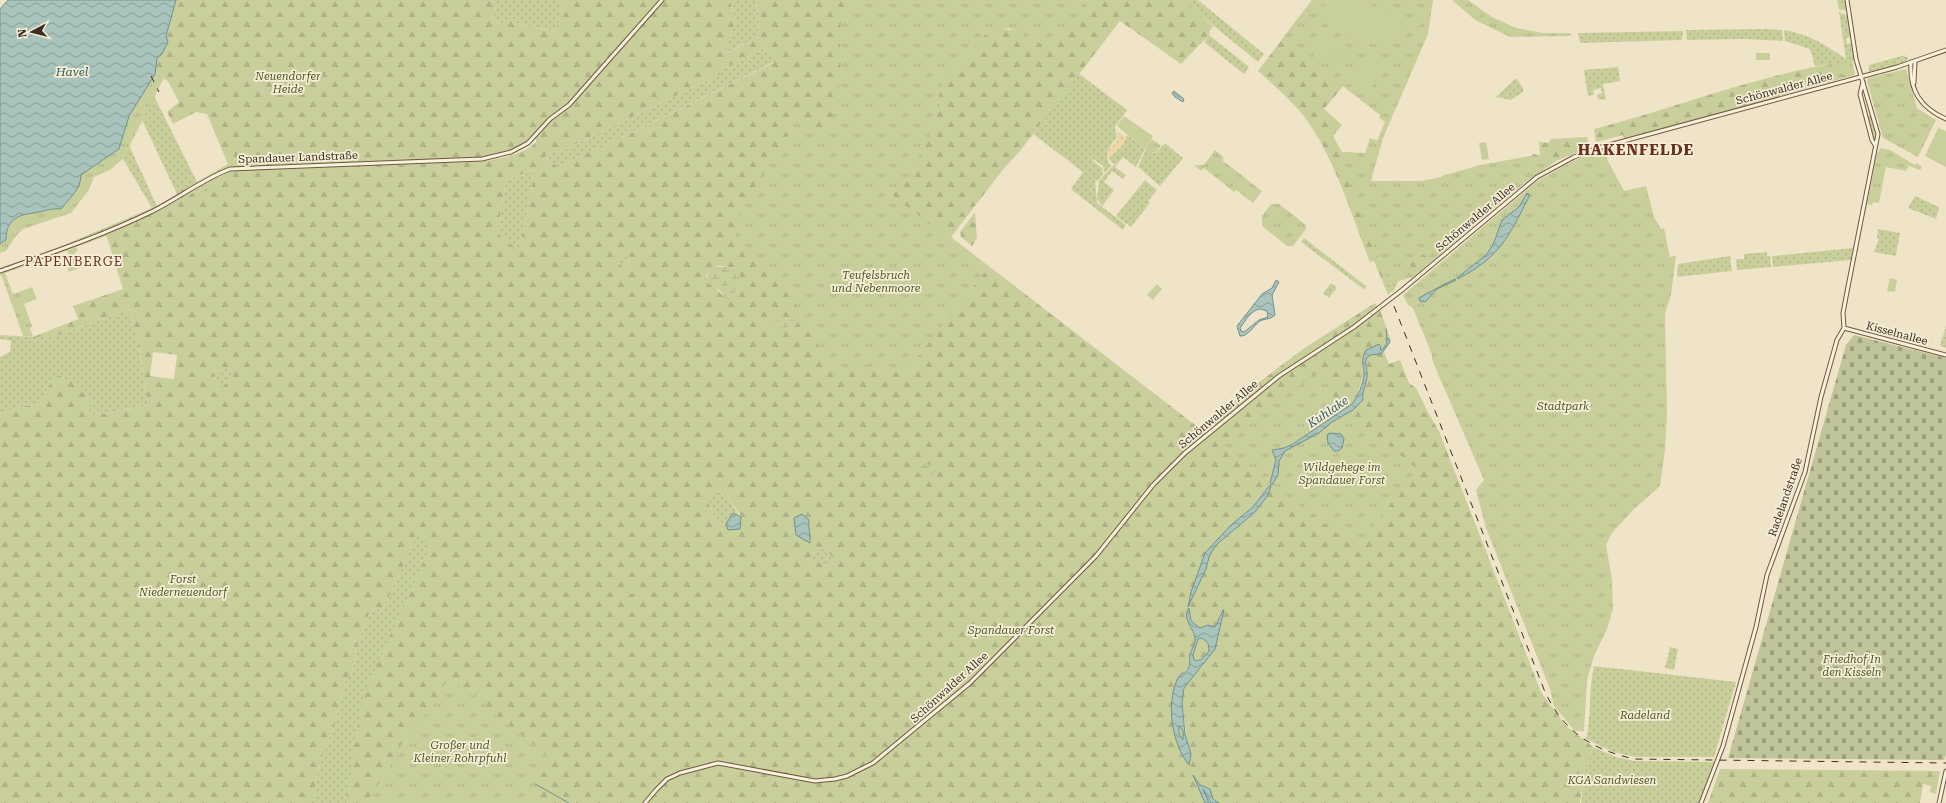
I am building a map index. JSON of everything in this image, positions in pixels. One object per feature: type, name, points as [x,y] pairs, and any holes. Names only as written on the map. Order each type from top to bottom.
[{"type":"main road","name":"Spandauer Landstraße","points":[[0,271],[133,220],[156,209],[214,176],[230,169],[482,159],[501,155],[521,147],[536,135],[550,119],[569,105],[662,0]]},
{"type":"main road","name":"Radelandstraße","points":[[1701,803],[1724,746],[1756,628],[1763,587],[1805,472],[1821,397],[1837,340],[1844,328],[1844,308],[1878,134],[1856,59],[1847,0]]},
{"type":"main road","name":"Schönwalder Allee","points":[[645,803],[662,784],[674,776],[718,763],[815,781],[841,778],[868,766],[970,683],[1096,556],[1154,485],[1185,453],[1279,376],[1354,327],[1402,290],[1537,177],[1574,157],[1598,148],[1913,62],[1946,50]]},
{"type":"main road","points":[[1913,62],[1911,72],[1914,85],[1924,106],[1932,113],[1946,119]]},
{"type":"main road","points":[[1863,82],[1860,94],[1875,145]]},
{"type":"main road","name":"Kisselnallee","points":[[1844,328],[1946,355]]},
{"type":"main road","points":[[1939,803],[1946,772]]},
{"type":"green space","name":"Spandauer Forst","points":[[176,0],[492,0],[496,9],[491,19],[500,24],[511,22],[556,32],[562,0],[730,0],[735,21],[725,54],[758,37],[759,17],[755,0],[900,0],[875,225],[924,105],[966,26],[1014,30],[1039,0],[1190,0],[1188,4],[1213,26],[1209,32],[1210,34],[1181,64],[1120,21],[1020,151],[1005,167],[951,237],[1199,428],[1303,349],[1375,303],[1381,312],[1391,341],[1384,352],[1389,364],[1400,360],[1409,383],[1416,388],[1439,431],[1541,692],[1566,726],[1593,747],[1585,771],[1580,803],[1219,803],[1213,799],[1210,789],[1200,785],[1194,776],[1205,803],[346,803],[359,720],[367,686],[431,545],[417,535],[383,609],[371,608],[355,651],[356,657],[351,676],[347,677],[333,730],[322,757],[316,779],[316,803],[0,803],[0,414],[19,407],[40,404],[50,383],[58,375],[85,389],[91,403],[89,415],[104,414],[148,405],[138,340],[129,309],[56,336],[33,337],[78,319],[73,306],[123,289],[106,234],[156,212],[198,190],[203,194],[208,193],[207,183],[231,171],[486,161],[506,157],[526,150],[536,142],[536,135],[519,148],[494,157],[230,169],[207,114],[196,112],[173,124],[167,112],[179,102],[168,81],[155,74],[157,57],[166,36]],"holes":[[[766,47],[775,62],[625,136],[615,139],[558,167],[545,157],[549,150],[557,153],[719,75],[725,61],[731,66]],[[535,169],[519,251],[497,233],[506,181]],[[625,254],[631,259],[624,268],[618,263]],[[719,266],[736,268],[723,296],[706,277],[709,271],[714,267]],[[790,318],[794,327],[778,328],[778,320]],[[1387,343],[1382,354],[1370,355],[1366,359],[1367,372],[1362,396],[1363,400],[1352,411],[1332,422],[1332,417],[1352,404],[1356,398],[1364,375],[1362,368],[1367,349],[1379,344],[1381,347],[1380,350],[1382,350]],[[153,352],[177,355],[174,379],[150,376]],[[229,368],[232,372],[232,379],[222,387],[218,386],[213,370],[220,371]],[[1212,422],[1216,425],[1206,433],[1202,429]],[[1270,485],[1268,495],[1255,511],[1216,545],[1209,557],[1206,569],[1190,603],[1191,592],[1205,553],[1231,525],[1253,507]],[[724,490],[741,517],[740,529],[729,530],[717,520],[708,503],[710,497],[718,491]],[[818,546],[829,553],[835,561],[828,567],[818,562],[809,563]],[[1222,610],[1224,611],[1218,628],[1216,644],[1184,688],[1182,703],[1190,761],[1173,728],[1180,675],[1189,667],[1190,655],[1195,640],[1195,634],[1190,626],[1190,614],[1196,627],[1202,628],[1209,625],[1215,627]]]},
{"type":"green space","points":[[492,0],[562,0],[557,32],[511,22],[500,24],[491,19],[496,9]]},
{"type":"green space","points":[[730,0],[755,0],[759,17],[758,37],[724,54],[735,21]]},
{"type":"green space","name":"Teufelsbruch und Nebenmoore","points":[[861,0],[1088,0],[1054,50],[1009,28],[995,30],[984,36],[943,83],[939,96],[939,108],[933,132],[908,176],[889,193],[988,268],[909,368],[876,369],[866,366],[834,375],[820,349],[808,321],[773,274],[741,245],[733,230],[746,202],[796,121],[827,144],[826,135],[838,100],[841,55],[839,36],[841,21],[847,11]]},
{"type":"green space","points":[[1190,0],[1198,0],[1264,54],[1258,62],[1187,4]]},
{"type":"green space","points":[[1312,0],[1345,84],[1324,109],[1342,125],[1333,136],[1342,152],[1352,152],[1371,181],[1422,181],[1442,177],[1481,165],[1532,156],[1533,154],[1540,155],[1539,142],[1548,143],[1551,139],[1587,137],[1590,148],[1558,160],[1529,179],[1413,277],[1398,281],[1394,290],[1388,295],[1374,261],[1370,262],[1342,188],[1317,135],[1295,106],[1258,71]]},
{"type":"green space","points":[[1312,0],[1433,0],[1428,34],[1383,138],[1371,181],[1422,181],[1442,177],[1481,165],[1525,157],[1532,156],[1551,159],[1551,165],[1529,179],[1432,260],[1419,252],[1410,263],[1413,277],[1398,281],[1392,292],[1339,157],[1342,152],[1365,153],[1370,138],[1377,141],[1385,122],[1379,118],[1380,115],[1282,39]]},
{"type":"green space","points":[[1328,0],[1353,0],[1369,4],[1392,14],[1400,21],[1400,36],[1393,44],[1383,46],[1364,41],[1331,28],[1325,22],[1323,15],[1325,4]]},
{"type":"green space","points":[[1452,0],[1468,0],[1492,17],[1516,28],[1543,33],[1571,33],[1571,36],[1510,37],[1475,20]]},
{"type":"green space","points":[[1837,0],[1846,0],[1847,11],[1839,9]]},
{"type":"green space","points":[[1473,7],[1481,14],[1477,19],[1469,12]]},
{"type":"green space","points":[[1839,12],[1848,16],[1851,37],[1846,38],[1847,44],[1852,43],[1855,59],[1852,62],[1815,66],[1810,49],[1785,41],[1784,30],[1801,34],[1832,49],[1846,59]]},
{"type":"green space","points":[[1415,16],[1421,18],[1417,31],[1410,29]]},
{"type":"green space","points":[[1686,30],[1782,30],[1783,41],[1744,39],[1687,40]]},
{"type":"green space","points":[[1683,31],[1682,40],[1580,43],[1578,33]]},
{"type":"green space","points":[[1209,35],[1249,67],[1244,74],[1204,42]]},
{"type":"green space","points":[[1323,35],[1347,46],[1342,59],[1330,54],[1326,64],[1313,59]]},
{"type":"green space","points":[[766,47],[776,61],[625,136],[615,139],[558,167],[545,157],[549,150],[557,153],[719,75],[725,61],[731,66]]},
{"type":"green space","points":[[1368,53],[1386,67],[1365,96],[1347,82]]},
{"type":"green space","points":[[1756,53],[1770,53],[1770,60],[1756,60]]},
{"type":"green space","points":[[1905,55],[1905,57],[1908,57],[1907,61],[1904,63],[1869,72],[1869,65]]},
{"type":"green space","points":[[1852,61],[1855,75],[1624,139],[1623,135],[1596,142],[1594,129],[1786,73]]},
{"type":"green space","points":[[1852,62],[1854,72],[1829,79],[1826,65]]},
{"type":"green space","points":[[1618,67],[1620,81],[1603,84],[1606,100],[1598,99],[1597,95],[1602,93],[1601,88],[1593,90],[1594,95],[1588,96],[1584,70]]},
{"type":"green space","points":[[1906,69],[1917,108],[1936,120],[1918,157],[1883,138],[1867,81],[1868,78]]},
{"type":"green space","points":[[1078,73],[1127,110],[1115,127],[1117,137],[1108,151],[1108,158],[1111,166],[1104,173],[1103,166],[1093,159],[1092,160],[1102,168],[1103,174],[1097,181],[1083,173],[1095,180],[1097,203],[1126,225],[1123,230],[1071,189],[1083,172],[1033,134]]},
{"type":"green space","points":[[155,74],[164,78],[123,159],[110,170],[94,177],[89,190],[71,213],[23,229],[15,237],[6,251],[0,253],[0,244],[6,240],[7,232],[12,221],[26,214],[50,209],[61,209],[81,175],[119,149],[129,116]]},
{"type":"green space","points":[[1516,78],[1523,88],[1523,92],[1511,100],[1496,97]]},
{"type":"green space","points":[[154,96],[197,182],[228,164],[231,171],[220,175],[208,193],[203,194],[198,190],[156,212],[106,234],[106,236],[0,275],[0,268],[59,247],[152,208],[123,159],[129,145],[157,206],[177,194],[142,120]]},
{"type":"green space","points":[[1871,115],[1876,138],[1873,138],[1867,116]]},
{"type":"green space","points":[[1124,116],[1153,136],[1145,149],[1117,126]]},
{"type":"green space","points":[[1938,128],[1946,131],[1946,167],[1925,156]]},
{"type":"green space","points":[[1127,135],[1145,149],[1136,167],[1123,157],[1115,167],[1126,175],[1123,179],[1112,171],[1104,182],[1114,190],[1102,206],[1097,199],[1099,180],[1115,164],[1112,163],[1109,158],[1125,141]]},
{"type":"green space","points":[[1152,139],[1161,146],[1156,152],[1150,153],[1145,148]]},
{"type":"green space","points":[[1486,142],[1489,159],[1482,160],[1479,143]]},
{"type":"green space","points":[[1165,143],[1183,158],[1160,186],[1138,167],[1146,149],[1152,153],[1156,153]]},
{"type":"green space","name":"Stadtpark","points":[[1608,148],[1610,153],[1606,155],[1624,191],[1646,186],[1654,217],[1661,229],[1664,228],[1670,257],[1676,256],[1671,295],[1665,313],[1667,415],[1665,450],[1660,486],[1633,510],[1612,533],[1606,545],[1612,579],[1613,609],[1607,629],[1594,656],[1587,680],[1584,731],[1575,731],[1554,706],[1550,689],[1486,528],[1476,490],[1484,480],[1432,360],[1432,355],[1413,308],[1408,305],[1403,295],[1537,181],[1577,159]]},
{"type":"green space","points":[[1881,148],[1890,150],[1915,165],[1917,163],[1922,167],[1920,170],[1909,166],[1906,171],[1886,167],[1879,203],[1873,202],[1872,205],[1867,204],[1877,153]]},
{"type":"green space","points":[[1215,150],[1224,158],[1222,160],[1262,191],[1253,203],[1236,190],[1234,192],[1204,168],[1201,171],[1194,165],[1204,165]]},
{"type":"green space","points":[[535,169],[519,252],[497,233],[506,181]]},
{"type":"green space","points":[[1145,180],[1157,190],[1148,201],[1150,203],[1131,227],[1116,216]]},
{"type":"green space","points":[[1915,196],[1939,207],[1936,219],[1908,208]]},
{"type":"green space","points":[[1271,204],[1279,204],[1306,225],[1306,229],[1293,246],[1287,246],[1262,226],[1262,216]]},
{"type":"green space","points":[[975,212],[977,238],[972,246],[961,237],[960,232]]},
{"type":"green space","points":[[1878,229],[1900,233],[1896,256],[1874,252],[1879,238],[1877,238],[1877,234],[1879,234]]},
{"type":"green space","points":[[1304,238],[1366,286],[1365,290],[1301,242]]},
{"type":"green space","points":[[76,247],[78,251],[75,252],[80,268],[69,272],[66,263],[71,261],[67,250]]},
{"type":"green space","points":[[1853,248],[1851,260],[1773,267],[1772,256]]},
{"type":"green space","points":[[1767,252],[1767,256],[1770,256],[1771,267],[1737,270],[1736,259],[1744,259],[1744,254]]},
{"type":"green space","points":[[625,253],[631,259],[624,268],[618,263]]},
{"type":"green space","points":[[1730,256],[1732,271],[1677,277],[1678,264]]},
{"type":"green space","points":[[713,267],[740,269],[740,277],[731,301],[724,297],[719,290],[706,281],[709,270]]},
{"type":"green space","points":[[5,273],[13,294],[32,287],[37,299],[24,304],[32,326],[30,328],[33,337],[23,336],[1,274]]},
{"type":"green space","points":[[1890,278],[1897,280],[1895,292],[1887,291]]},
{"type":"green space","points":[[1331,283],[1337,288],[1329,298],[1323,293]]},
{"type":"green space","points":[[1157,284],[1162,289],[1153,300],[1147,295]]},
{"type":"green space","points":[[129,309],[138,340],[148,405],[104,414],[88,415],[50,383],[40,404],[19,407],[0,414],[0,357],[10,352],[11,341],[0,339],[0,335],[33,337],[56,336]]},
{"type":"green space","points":[[790,318],[797,322],[794,327],[778,328],[771,326],[771,324],[778,320]]},
{"type":"green space","points":[[1946,326],[1946,348],[1940,346]]},
{"type":"green space","name":"Friedhof In den Kisseln","points":[[1854,335],[1946,358],[1946,754],[1944,760],[1728,758],[1846,345]]},
{"type":"green space","name":"Wildgehege im Spandauer Forst","points":[[1326,367],[1330,412],[1337,422],[1349,413],[1417,469],[1357,548],[1272,485],[1223,446],[1263,411]]},
{"type":"green space","points":[[229,368],[232,372],[232,379],[222,388],[218,386],[213,370],[220,371]]},
{"type":"green space","points":[[925,463],[937,469],[932,476],[918,472],[917,469]]},
{"type":"green space","points":[[724,490],[739,516],[733,514],[727,524],[728,530],[717,520],[708,503],[713,494]]},
{"type":"green space","points":[[417,534],[431,544],[346,803],[316,803],[316,779],[322,757],[333,730],[347,676],[351,676],[356,657],[355,651],[371,608],[383,609]]},
{"type":"green space","points":[[818,546],[829,553],[835,561],[828,567],[818,562],[809,563]]},
{"type":"green space","points":[[626,583],[633,589],[633,594],[627,593],[625,588]]},
{"type":"green space","points":[[1202,638],[1208,643],[1209,651],[1201,660],[1194,661],[1193,655],[1198,639]]},
{"type":"green space","points":[[1670,647],[1678,649],[1674,670],[1665,668]]},
{"type":"green space","name":"Radeland","points":[[1594,666],[1736,682],[1714,757],[1635,757],[1613,752],[1586,739]]},
{"type":"green space","name":"Großer und Kleiner Rohrpfuhl","points":[[448,677],[472,696],[479,691],[485,697],[487,708],[550,757],[534,779],[540,803],[364,803],[370,797],[393,762],[400,746],[437,699]]},
{"type":"green space","points":[[1180,725],[1184,735],[1182,741],[1178,729]]},
{"type":"green space","name":"KGA Sandwiesen","points":[[1593,747],[1616,757],[1634,761],[1718,762],[1701,803],[1581,803],[1585,771]]},
{"type":"green space","points":[[1720,769],[1940,771],[1936,794],[1930,792],[1931,786],[1923,784],[1920,803],[1708,803]]},
{"type":"sand","points":[[1118,132],[1126,137],[1124,144],[1109,158],[1108,152],[1118,137]]},
{"type":"water","name":"Havel","points":[[8,0],[176,0],[166,36],[168,42],[162,54],[157,58],[155,74],[129,116],[119,149],[81,175],[77,189],[61,209],[26,214],[16,218],[9,226],[6,240],[0,244],[0,9]]},
{"type":"water","points":[[1174,91],[1184,99],[1183,102],[1175,97],[1172,93]]},
{"type":"water","points":[[1527,193],[1530,195],[1516,222],[1502,244],[1485,262],[1458,279],[1457,278],[1486,255],[1493,245],[1502,220],[1519,207]]},
{"type":"water","points":[[1455,279],[1456,280],[1437,289],[1425,302],[1420,301],[1419,298]]},
{"type":"water","points":[[1276,280],[1279,282],[1272,295],[1275,315],[1271,318],[1260,321],[1246,335],[1240,336],[1237,326],[1262,294],[1272,288]],"holes":[[[1260,309],[1267,311],[1268,317],[1259,320],[1244,332],[1241,331],[1240,328],[1254,311]]]},
{"type":"water","name":"Kuhlake","points":[[1388,338],[1390,342],[1381,354],[1370,355],[1366,359],[1367,376],[1363,400],[1353,410],[1332,422],[1319,433],[1285,451],[1279,461],[1278,475],[1272,485],[1270,483],[1276,460],[1272,450],[1284,448],[1293,444],[1352,404],[1363,382],[1363,360],[1366,350],[1379,344],[1381,347],[1380,350],[1382,350],[1387,343],[1386,339]]},
{"type":"water","points":[[1330,433],[1341,434],[1344,439],[1342,448],[1338,451],[1334,451],[1328,443],[1327,435]]},
{"type":"water","points":[[1270,485],[1268,495],[1255,512],[1216,545],[1209,557],[1206,569],[1188,607],[1191,592],[1205,553],[1231,525],[1253,507]]},
{"type":"water","points":[[733,513],[741,517],[740,529],[728,530],[726,524]]},
{"type":"water","points":[[802,514],[809,520],[810,543],[796,535],[794,518]]},
{"type":"water","points":[[1189,608],[1191,621],[1200,628],[1208,625],[1215,627],[1224,610],[1215,649],[1184,688],[1182,703],[1185,734],[1191,754],[1189,765],[1178,746],[1172,724],[1171,712],[1174,690],[1178,678],[1189,667],[1190,654],[1195,641],[1194,635],[1187,620],[1187,612]],"holes":[[[1202,638],[1208,643],[1209,651],[1201,660],[1196,661],[1194,660],[1193,655],[1198,639]],[[1179,725],[1183,731],[1183,740],[1179,734]]]},
{"type":"water","points":[[1193,775],[1200,785],[1210,789],[1213,799],[1219,803],[1211,803],[1203,789],[1209,803],[1205,803]]},
{"type":"waterway","name":"Kuhlake","points":[[1386,329],[1387,339]]},
{"type":"waterway","points":[[535,784],[569,803]]},
{"type":"railway","points":[[151,76],[159,92]]},
{"type":"railway","points":[[1394,306],[1545,692],[1561,718],[1580,737],[1605,750],[1634,759],[1946,763]]},
{"type":"district","name":"HAKENFELDE","points":[[1636,150]]},
{"type":"district","name":"PAPENBERGE","points":[[74,261]]},
{"type":"park label","name":"Neuendorfer Heide","points":[[288,82]]},
{"type":"park label","name":"Forst Niederneuendorf","points":[[183,585]]}]
